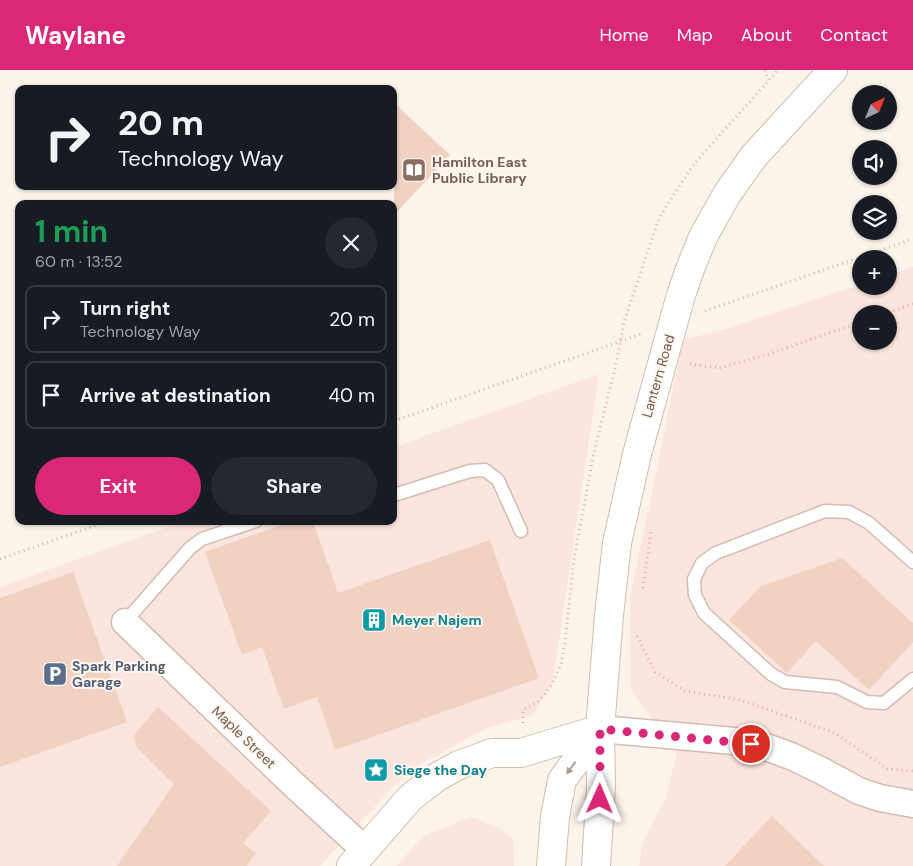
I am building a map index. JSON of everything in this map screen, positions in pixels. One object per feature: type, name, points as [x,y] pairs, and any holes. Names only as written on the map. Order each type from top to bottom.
[{"type":"street","name":"Lantern Road","points":[[596,866],[601,786],[600,729],[617,543],[652,397],[690,268],[718,206],[736,180],[777,131],[833,70]]},
{"type":"street","name":"Maple Street","points":[[125,622],[292,783],[358,858]]},
{"type":"street","points":[[551,866],[555,817],[562,780],[600,729]]},
{"type":"street","points":[[358,858],[410,798],[436,777],[459,765],[492,753],[521,753],[600,729],[734,741],[766,747],[791,756],[859,791],[880,798],[913,804]]},
{"type":"lane","points":[[397,494],[470,471],[484,470],[498,480],[521,531]]},
{"type":"lane","points":[[913,562],[869,523],[849,512],[825,511],[716,553],[702,563],[694,580],[695,596],[704,613],[771,674],[785,682],[838,687],[867,702],[884,703],[913,679]]},
{"type":"lane","points":[[125,622],[190,548],[202,539],[244,525]]},
{"type":"path","points":[[765,70],[768,80]]},
{"type":"path","points":[[698,313],[913,238]]},
{"type":"path","points":[[897,310],[913,304]]},
{"type":"path","points":[[686,363],[719,368],[769,354],[852,325]]},
{"type":"path","points":[[397,420],[644,332]]},
{"type":"path","points":[[0,559],[97,525]]},
{"type":"shaded area","points":[[913,267],[913,866],[639,866],[642,844],[666,798],[677,752],[631,690],[630,598],[683,340],[729,328],[852,287],[852,295],[897,295],[897,272]]},
{"type":"shaded area","points":[[599,374],[553,681],[533,715],[488,728],[422,763],[394,786],[320,866],[0,866],[0,587],[173,525],[397,525],[397,446]]},
{"type":"shaded area","points":[[470,817],[496,826],[513,839],[514,866],[396,866],[424,836]]},
{"type":"building","points":[[397,106],[450,155],[397,212],[397,200],[394,200],[394,190],[397,190]]},
{"type":"building","name":"Meyer Najem","points":[[281,525],[314,525],[338,593],[490,540],[539,678],[335,750],[317,697],[284,709],[262,647],[242,655],[205,552]]},
{"type":"building","points":[[842,558],[913,623],[913,642],[869,690],[816,641],[787,673],[729,620],[761,586]]},
{"type":"building","name":"Spark Parking Garage","points":[[73,572],[127,722],[0,767],[0,598]]},
{"type":"building","points":[[158,707],[271,811],[243,843],[256,853],[247,866],[117,866],[174,784],[136,747],[134,735]]},
{"type":"building","points":[[772,816],[824,866],[725,866]]},
{"type":"place","name":"Hamilton East Public Library","points":[[414,170]]},
{"type":"place","name":"Meyer Najem","points":[[374,620]]},
{"type":"place","name":"Spark Parking Garage","points":[[55,674]]},
{"type":"place","name":"Siege the Day","points":[[376,770]]},
{"type":"route","points":[[600,799],[600,729],[751,744]]}]
